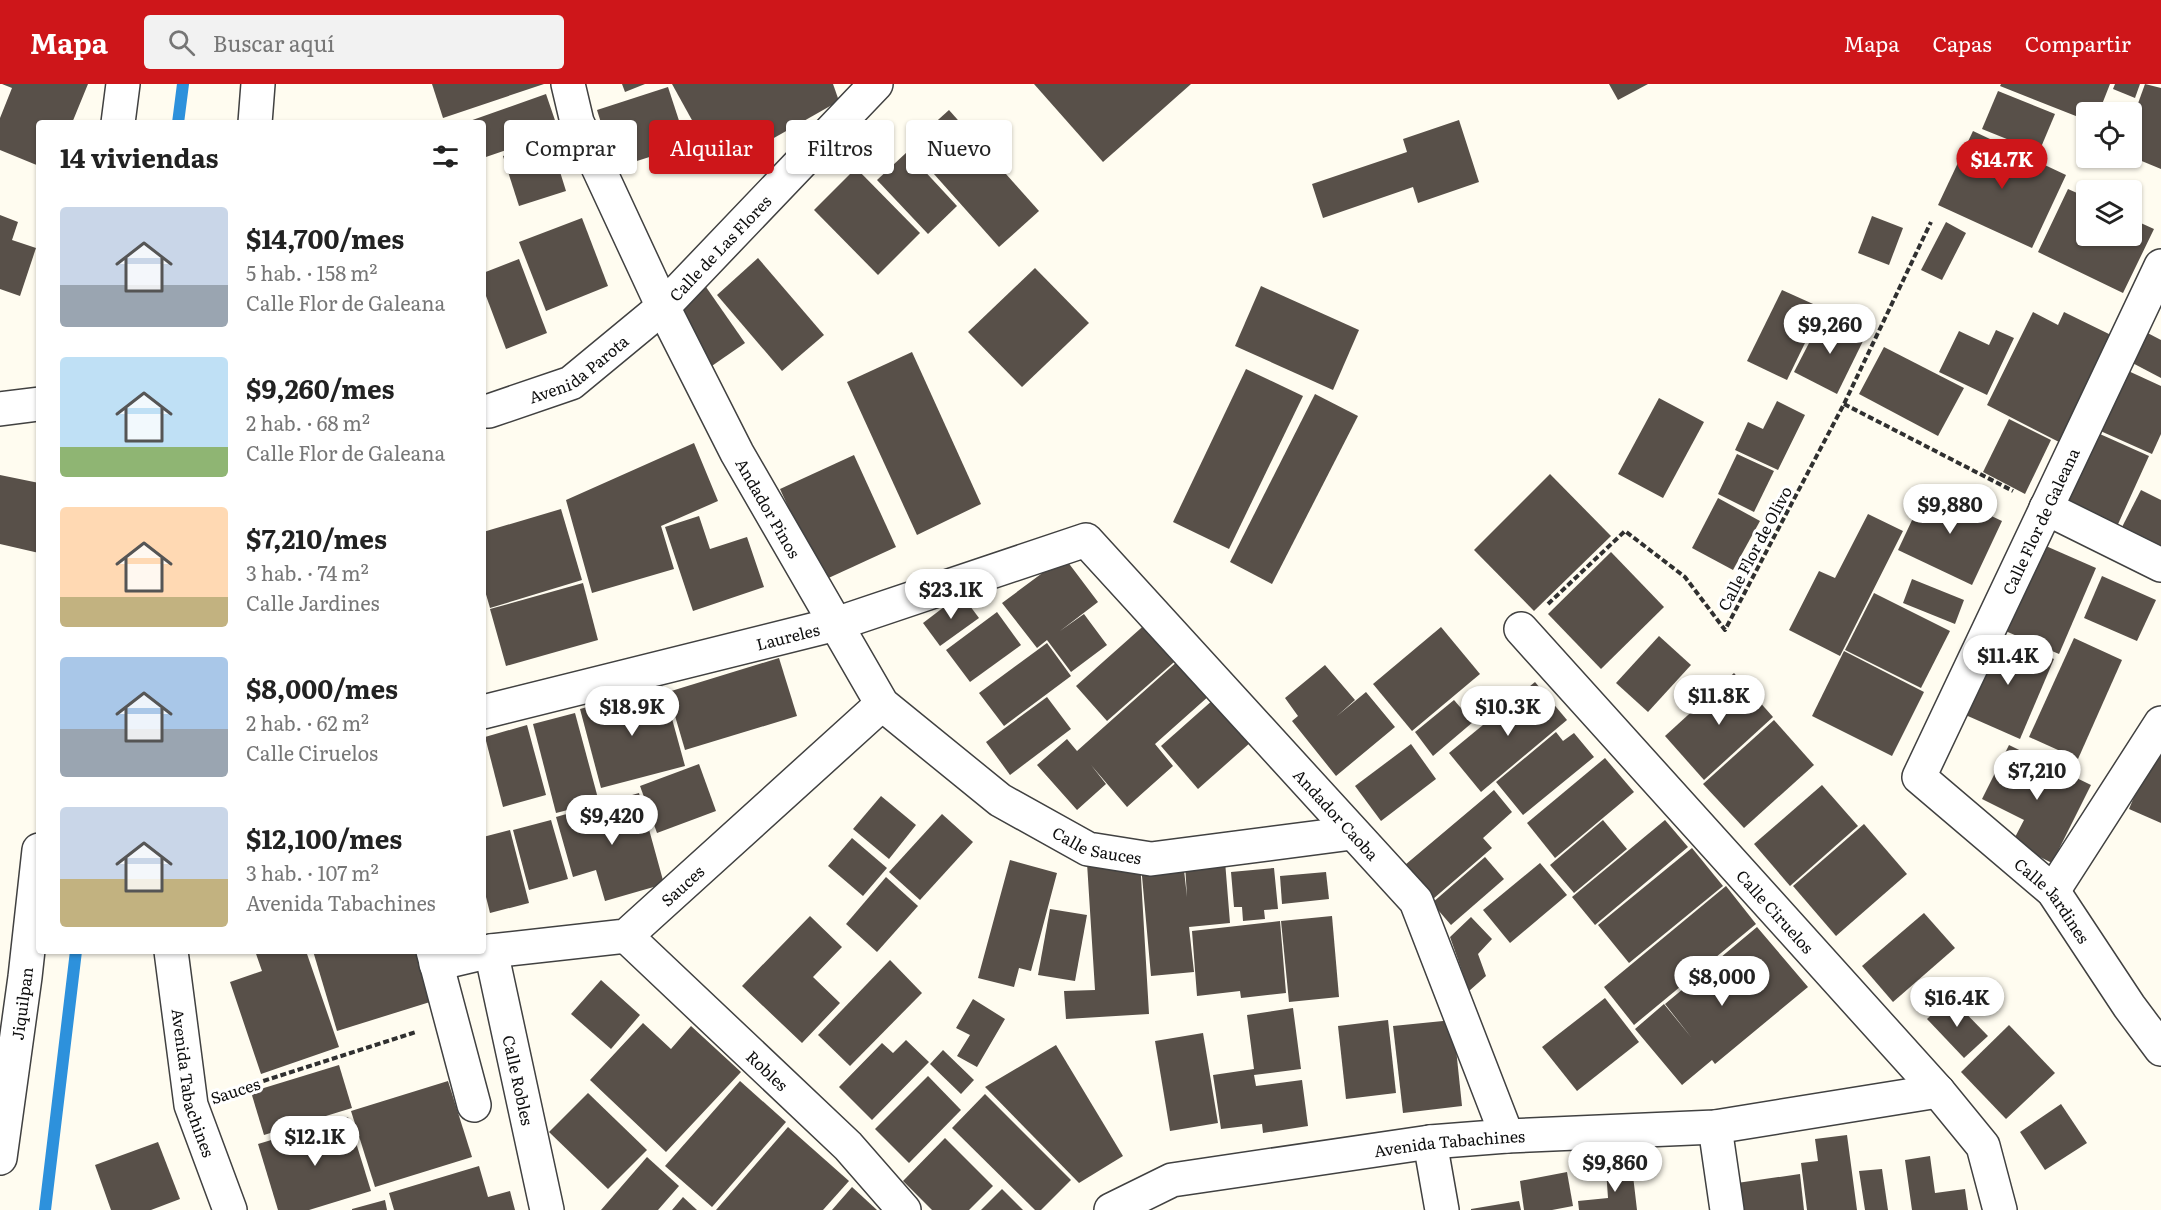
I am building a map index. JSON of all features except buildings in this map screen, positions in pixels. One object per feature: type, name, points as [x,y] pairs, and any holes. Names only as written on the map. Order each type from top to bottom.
[{"type":"street","points":[[118,120],[123,84]]},
{"type":"street","points":[[255,120],[258,84]]},
{"type":"street","name":"Andador Pinos","points":[[568,84],[577,122],[663,307],[737,453],[882,704]]},
{"type":"street","name":"Calle de Las Flores","points":[[663,307],[868,88]]},
{"type":"street","name":"Calle Flor de Galeana","points":[[1919,777],[2046,508],[2151,312],[2161,266]]},
{"type":"street","name":"Avenida Parota","points":[[486,410],[571,383],[663,307]]},
{"type":"street","points":[[0,408],[36,404]]},
{"type":"street","points":[[2046,508],[2161,565]]},
{"type":"street","name":"Laureles","points":[[486,711],[836,624],[1086,540]]},
{"type":"street","name":"Andador Caoba","points":[[1086,540],[1416,901],[1507,1136]]},
{"type":"street","name":"Calle Ciruelos","points":[[1521,629],[1938,1091],[1983,1146],[2000,1210]]},
{"type":"street","name":"Calle Sauces","points":[[882,704],[1000,800],[1088,849],[1151,859],[1352,833]]},
{"type":"street","name":"Sauces","points":[[626,936],[882,704]]},
{"type":"street","points":[[2054,891],[2161,723]]},
{"type":"street","name":"Calle Jardines","points":[[1919,777],[2054,891],[2129,1006],[2161,1049]]},
{"type":"street","name":"Jiquilpan","points":[[0,1158],[36,877]]},
{"type":"street","points":[[486,952],[626,936]]},
{"type":"street","name":"Robles","points":[[626,936],[848,1146],[904,1210]]},
{"type":"street","name":"Calle Robles","points":[[491,951],[547,1210]]},
{"type":"street","name":"Avenida Tabachines","points":[[171,954],[191,1105],[230,1210]]},
{"type":"street","points":[[467,954],[434,958],[474,1105]]},
{"type":"street","points":[[0,1006],[25,977]]},
{"type":"street","name":"Avenida Tabachines","points":[[1111,1210],[1430,1142],[1507,1136],[1715,1127],[1938,1091]]},
{"type":"street","points":[[1715,1127],[1727,1210]]},
{"type":"street","points":[[1430,1142],[1442,1210]]},
{"type":"path","name":"Calle Flor de Olivo","points":[[1521,629],[1625,531],[1685,577],[1725,630],[1844,404],[1931,222]]},
{"type":"path","points":[[1844,404],[2046,508]]},
{"type":"path","name":"Sauces","points":[[191,1105],[451,1021]]},
{"type":"waterway","points":[[178,120],[183,84]]},
{"type":"waterway","points":[[45,1210],[76,954]]}]
